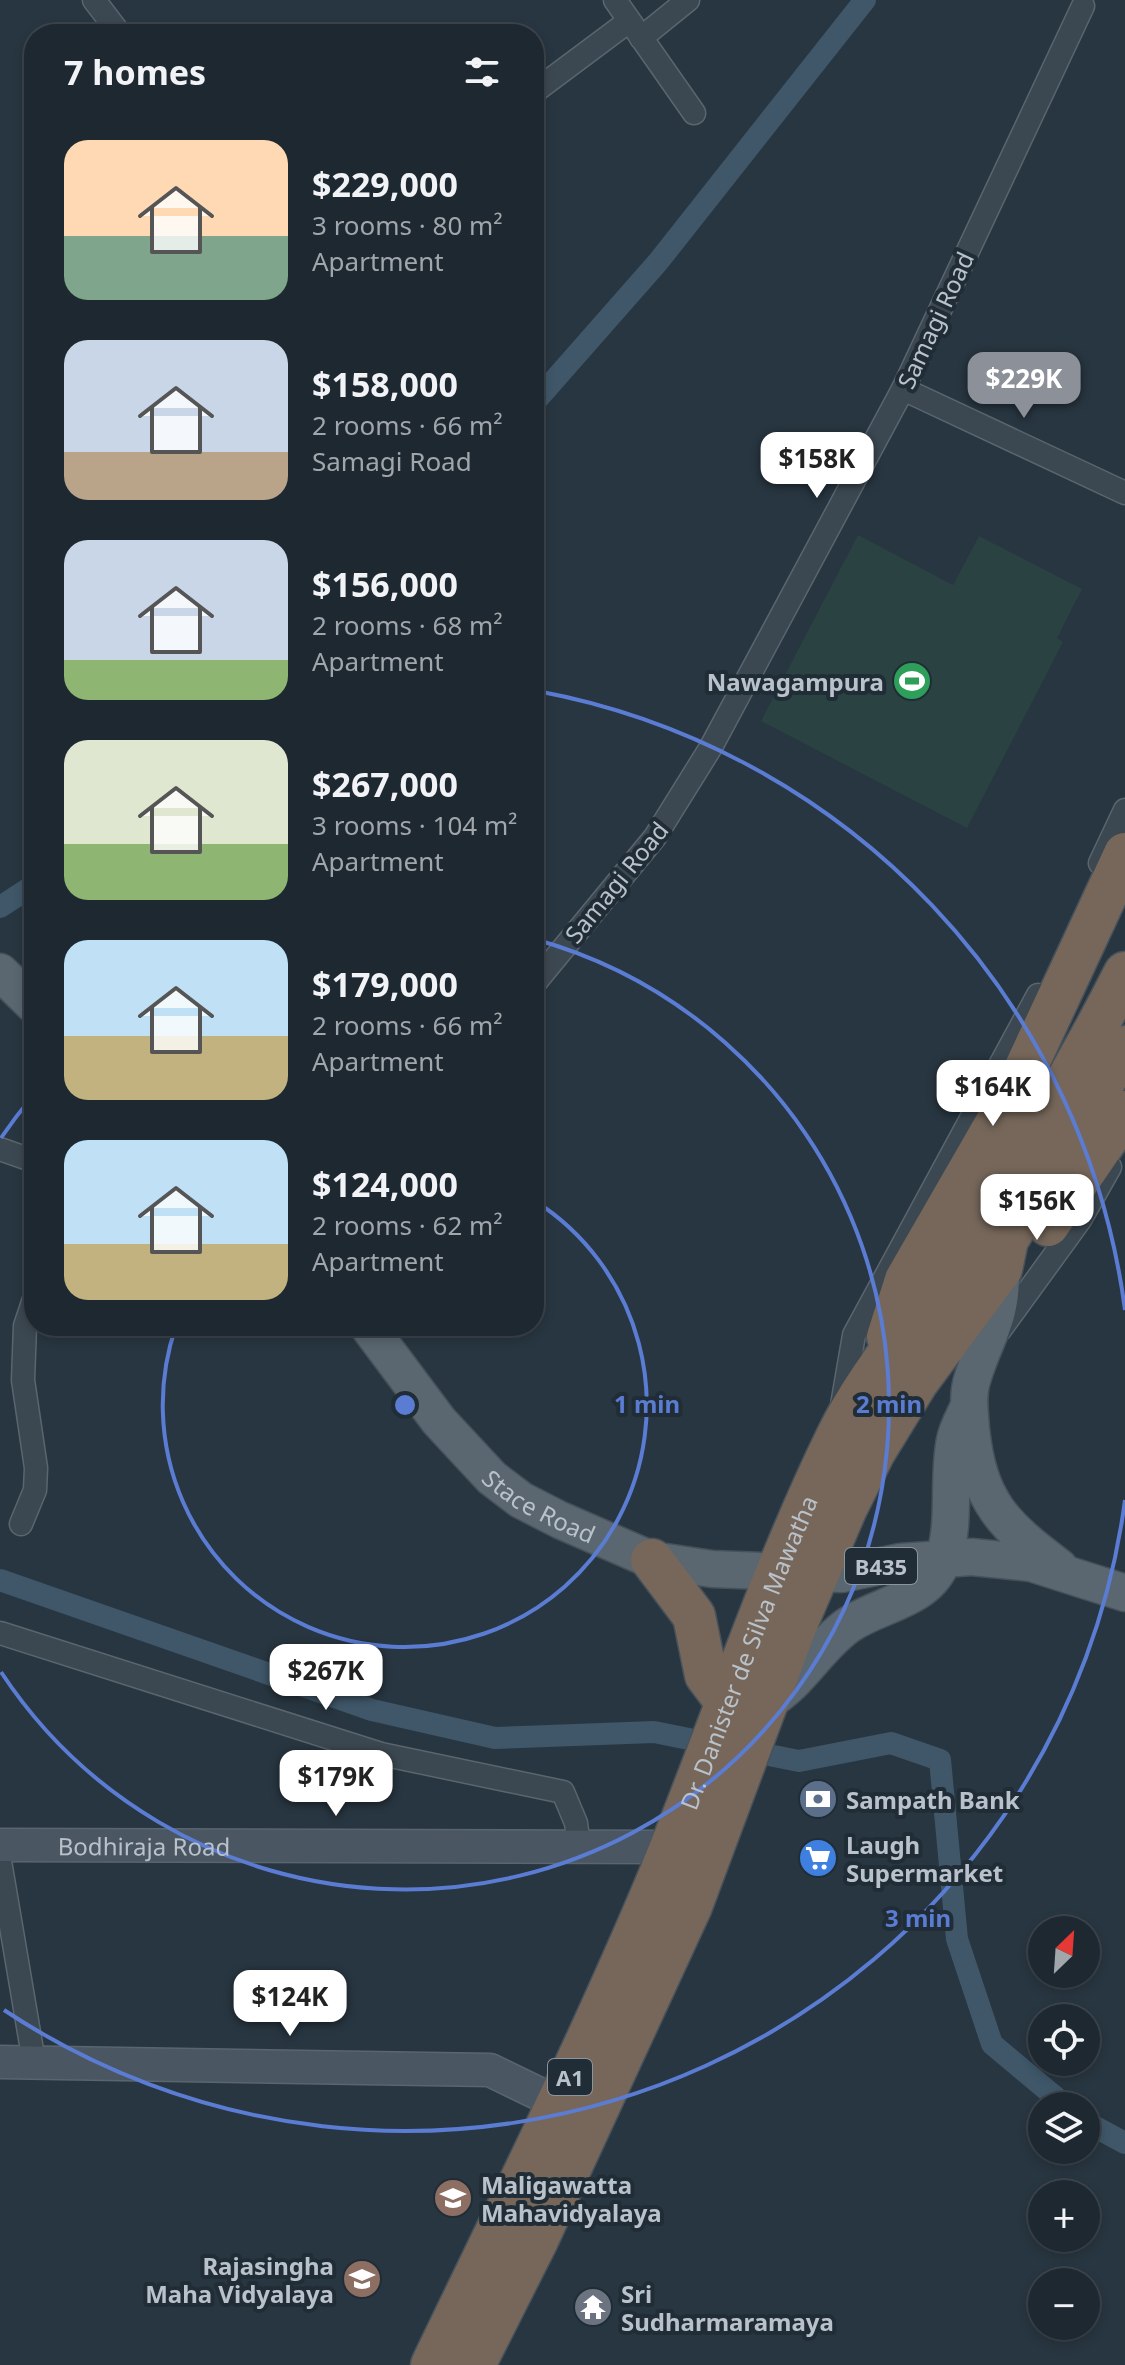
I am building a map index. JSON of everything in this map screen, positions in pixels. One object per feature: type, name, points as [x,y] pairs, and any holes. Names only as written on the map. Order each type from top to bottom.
[{"type":"highway","points":[[878,1366],[906,1280],[1016,1089],[1125,854]]},
{"type":"highway","name":"Dr. Danister de Silva Mawatha","points":[[745,1710],[778,1569],[836,1438],[878,1366],[991,1208],[1073,1073],[1125,973]]},
{"type":"highway","name":"Dr. Danister de Silva Mawatha","points":[[474,2365],[537,2240],[691,1906],[713,1792],[745,1710],[818,1573],[855,1488],[895,1416],[1001,1269],[1007,1240],[1125,1047]]},
{"type":"highway","points":[[1001,1269],[1026,1252],[1125,1112]]},
{"type":"highway","points":[[652,1560],[694,1616],[706,1675],[745,1710]]},
{"type":"highway","name":"Dr. Danister de Silva Mawatha","points":[[432,2365],[558,2103],[670,1847],[713,1792]]},
{"type":"main road","points":[[1001,1269],[1002,1302],[970,1385],[973,1452],[986,1494],[1014,1528],[1067,1573]]},
{"type":"main road","name":"Stace Road","points":[[375,1336],[439,1421],[492,1478],[521,1500],[652,1560],[712,1569],[778,1569],[818,1573]]},
{"type":"main road","points":[[745,1710],[800,1679],[826,1643],[846,1627],[923,1591],[945,1556],[955,1439],[969,1406]]},
{"type":"main road","name":"B435","points":[[818,1573],[842,1574],[945,1556],[1002,1559],[1067,1573],[1125,1593]]},
{"type":"street","points":[[94,0],[112,24]]},
{"type":"street","points":[[615,0],[694,113]]},
{"type":"street","points":[[544,86],[688,0]]},
{"type":"street","name":"Samagi Road","points":[[544,972],[655,837],[679,803],[903,389],[1083,6]]},
{"type":"street","points":[[903,389],[1125,493]]},
{"type":"street","points":[[836,1438],[854,1335],[933,1185],[990,1088],[1125,810]]},
{"type":"street","points":[[980,1359],[1080,1220],[1125,1146]]},
{"type":"street","points":[[0,1149],[24,1157]]},
{"type":"street","points":[[21,1524],[35,1490],[36,1468],[23,1380],[25,1336]]},
{"type":"street","points":[[0,1633],[381,1754],[563,1792],[576,1823],[579,1846]]},
{"type":"street","name":"Bodhiraja Road","points":[[0,1845],[670,1847]]},
{"type":"street","points":[[0,1861],[34,2062]]},
{"type":"street","points":[[0,2062],[490,2070],[558,2103]]},
{"type":"green space","name":"Nawagampura","points":[[858,535],[953,585],[979,536],[1082,589],[1057,638],[1063,642],[967,828],[761,721]]},
{"type":"waterway","points":[[544,392],[658,262],[865,0]]},
{"type":"waterway","points":[[0,907],[24,891]]},
{"type":"waterway","points":[[0,1580],[372,1710],[495,1738],[654,1732],[799,1761],[891,1743],[940,1760],[957,1939],[992,2044],[1049,2092]]},
{"type":"waterway","points":[[1100,2130],[1125,2143]]},
{"type":"place","name":"Nawagampura","points":[[912,681]]},
{"type":"place","name":"Sampath Bank","points":[[818,1799]]},
{"type":"place","name":"Laugh Supermarket","points":[[818,1858]]},
{"type":"place","name":"Maligawatta Mahavidyalaya","points":[[453,2198]]},
{"type":"place","name":"Rajasingha Maha Vidyalaya","points":[[362,2279]]},
{"type":"place","name":"Sri Sudharmaramaya","points":[[593,2307]]}]
